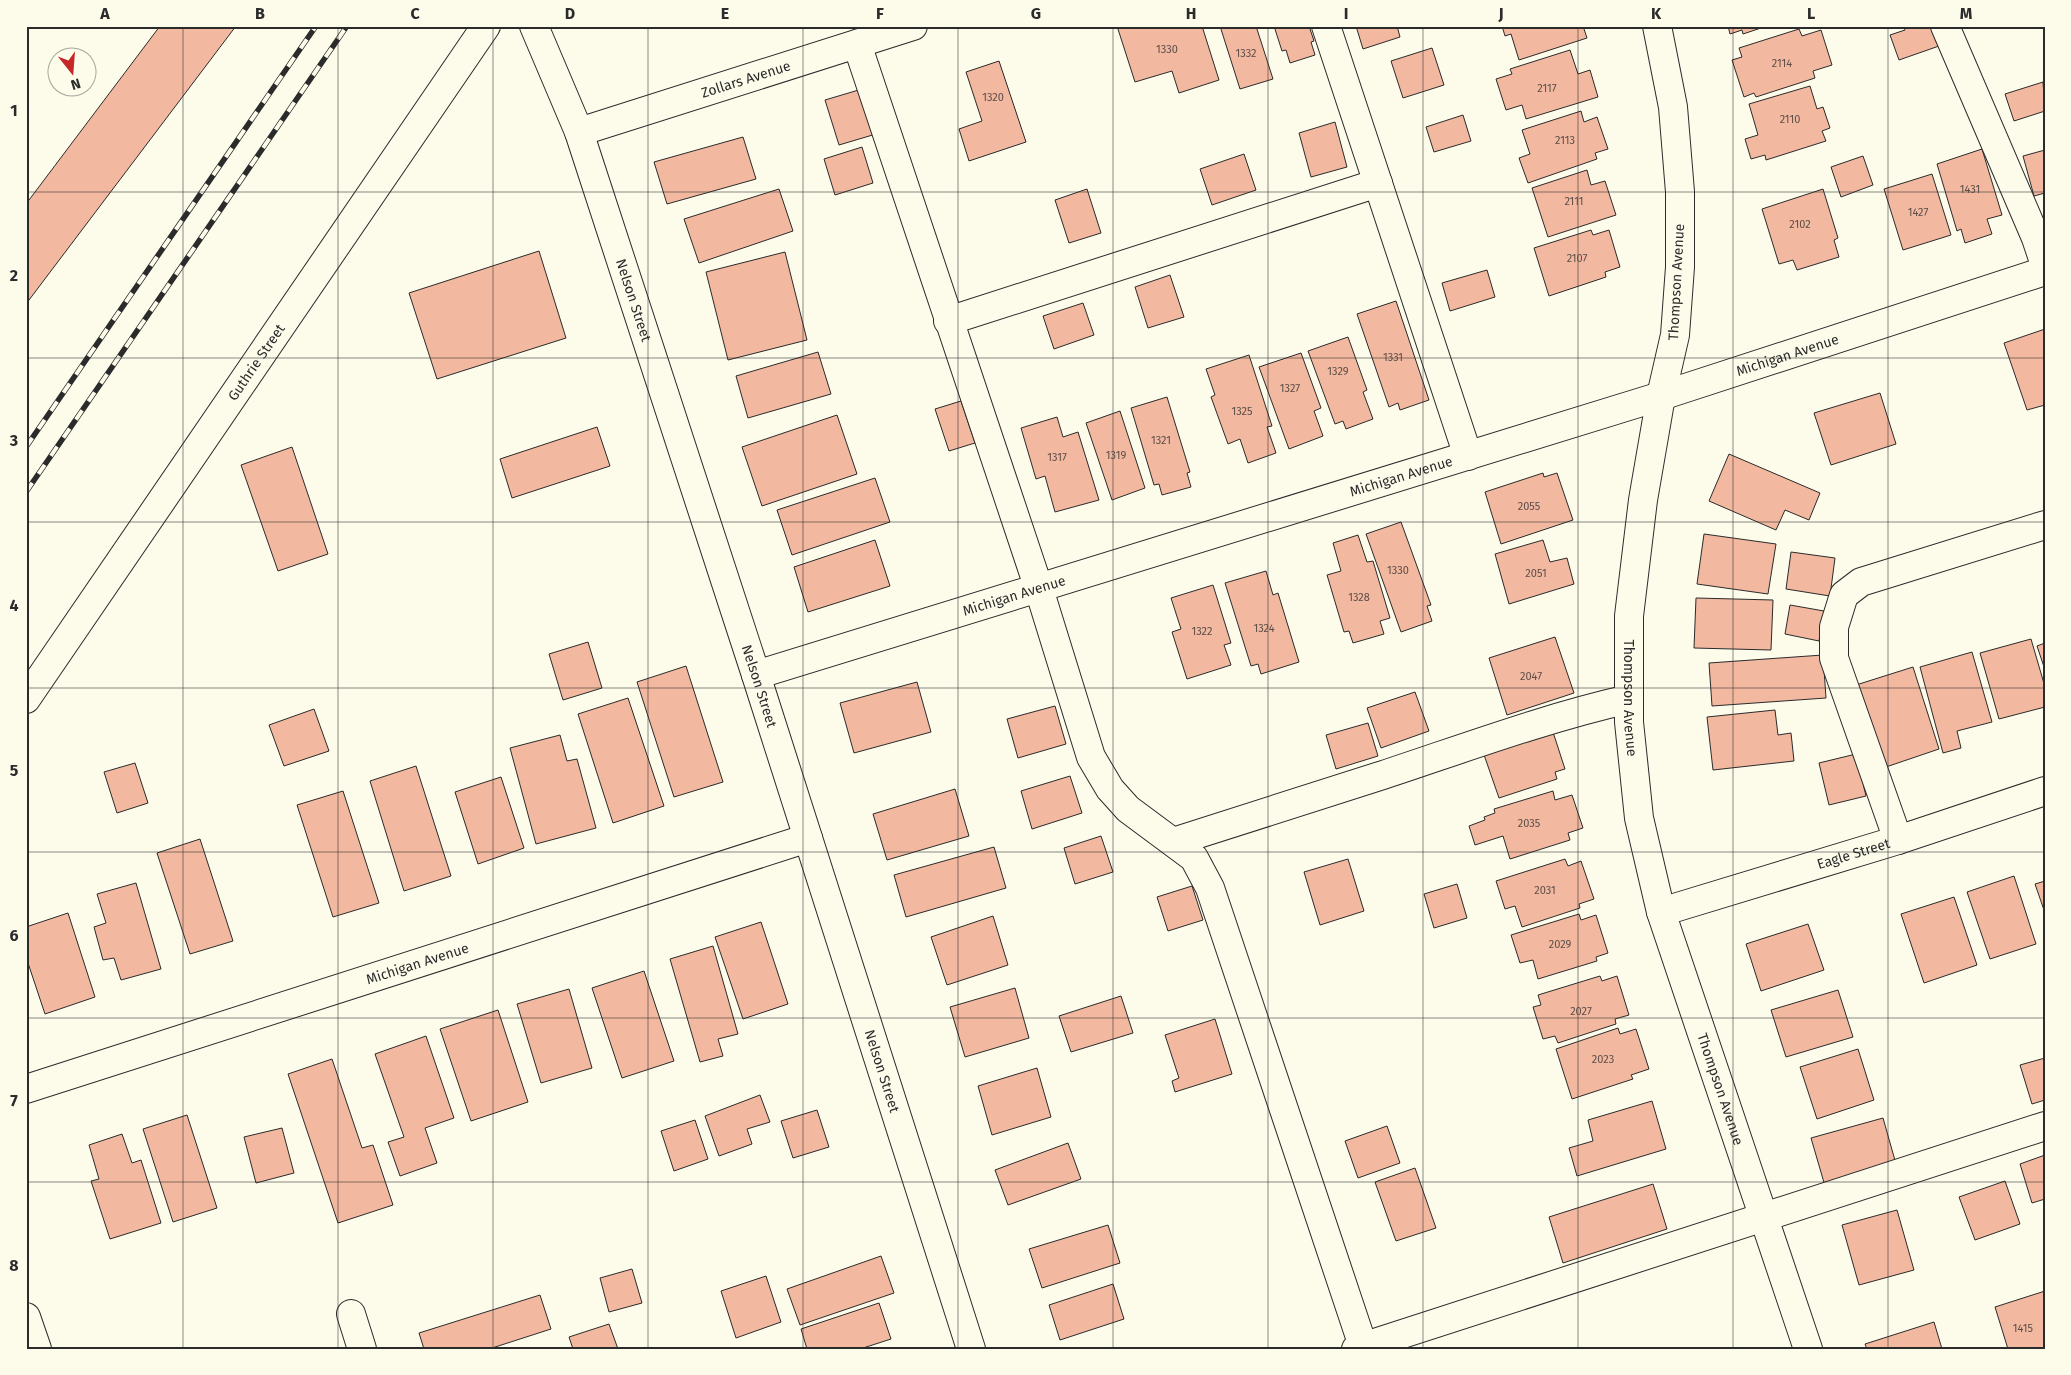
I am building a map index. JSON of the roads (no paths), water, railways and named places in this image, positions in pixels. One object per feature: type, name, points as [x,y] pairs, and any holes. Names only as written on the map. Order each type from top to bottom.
[{"type":"street","name":"Guthrie Street","points":[[26,699],[486,26]]},
{"type":"street","name":"Nelson Street","points":[[534,26],[579,132],[756,675],[971,1349]]},
{"type":"street","name":"Zollars Avenue","points":[[579,132],[914,26]]},
{"type":"street","points":[[1326,26],[1468,456]]},
{"type":"street","name":"Thompson Avenue","points":[[1657,26],[1673,107],[1680,192],[1680,267],[1675,335],[1643,500],[1629,616],[1629,722],[1639,818],[1661,912],[1808,1349]]},
{"type":"street","points":[[1944,26],[2036,238],[2045,265]]},
{"type":"street","points":[[857,44],[1039,589],[1091,758],[1110,789],[1128,809],[1194,858],[1210,888],[1360,1348],[2045,1126]]},
{"type":"street","points":[[948,321],[1378,183]]},
{"type":"street","name":"Michigan Avenue","points":[[756,675],[1662,396],[2045,271]]},
{"type":"street","points":[[1898,840],[1834,658],[1834,627],[1844,595],[1861,582],[2045,525]]},
{"type":"street","points":[[1173,842],[1384,775],[1488,738],[1629,698]]},
{"type":"street","name":"Eagle Street","points":[[1661,912],[1898,840],[2045,791]]},
{"type":"street","name":"Michigan Avenue","points":[[26,1089],[808,838]]},
{"type":"street","points":[[351,1314],[362,1349]]},
{"type":"street","points":[[26,1317],[37,1349]]},
{"type":"railway","points":[[26,447],[316,26]]},
{"type":"railway","points":[[26,492],[347,26]]}]
